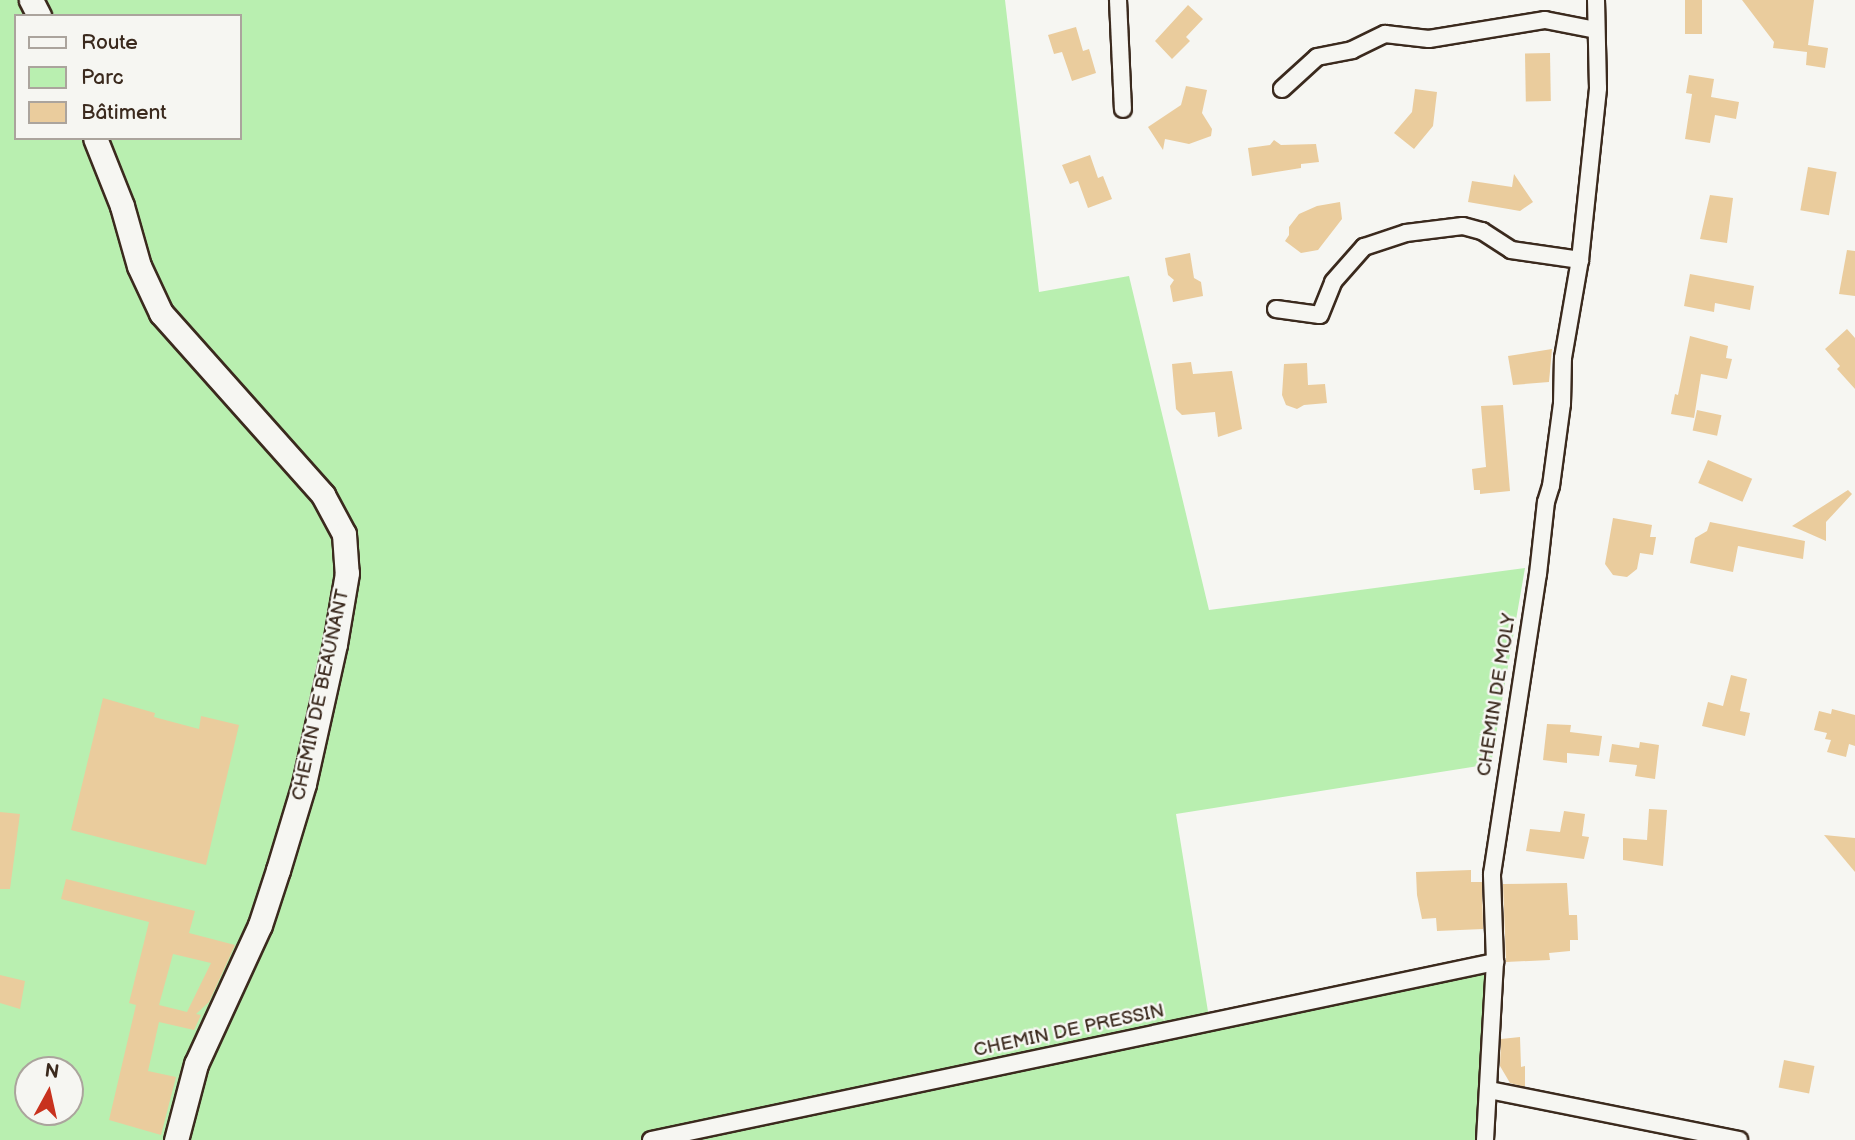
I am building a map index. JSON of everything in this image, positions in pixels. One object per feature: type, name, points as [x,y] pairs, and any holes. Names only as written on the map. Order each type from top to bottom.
[{"type":"street","points":[[1118,0],[1123,109]]},
{"type":"street","name":"CHEMIN DE MOLY","points":[[1485,1140],[1495,962],[1492,874],[1538,574],[1546,502],[1551,486],[1562,404],[1563,358],[1580,260],[1598,88],[1596,0]]},
{"type":"street","points":[[1282,89],[1317,57],[1352,50],[1385,34],[1429,39],[1545,20],[1596,30]]},
{"type":"street","name":"CHEMIN DE BEAUNANT","points":[[96,140],[122,206],[139,266],[161,313],[323,495],[344,534],[347,573],[306,773],[260,925],[196,1064],[176,1140]]},
{"type":"street","points":[[1276,309],[1320,315],[1333,282],[1364,247],[1406,233],[1462,226],[1482,231],[1511,250],[1580,260]]},
{"type":"street","name":"CHEMIN DE PRESSIN","points":[[651,1140],[1495,962]]},
{"type":"street","points":[[1489,1090],[1739,1140]]},
{"type":"green space","points":[[0,0],[1005,0],[1039,292],[1129,276],[1209,610],[1525,568],[1491,764],[1176,814],[1211,1030],[1486,974],[1475,1140],[0,1140]]},
{"type":"building","points":[[1685,0],[1702,0],[1702,34],[1685,34]]},
{"type":"building","points":[[1742,0],[1814,0],[1808,45],[1828,48],[1825,68],[1806,65],[1807,52],[1773,48],[1774,42]]},
{"type":"building","points":[[1188,5],[1203,19],[1186,37],[1190,41],[1172,59],[1155,41]]},
{"type":"building","points":[[1076,27],[1083,51],[1089,49],[1096,73],[1072,81],[1062,52],[1054,54],[1048,35]]},
{"type":"building","points":[[1525,53],[1550,53],[1551,101],[1526,101]]},
{"type":"building","points":[[1689,75],[1714,79],[1711,97],[1739,102],[1736,119],[1715,115],[1710,143],[1685,139],[1692,94],[1686,93]]},
{"type":"building","points":[[1186,86],[1207,90],[1202,113],[1212,129],[1211,136],[1189,144],[1165,139],[1163,150],[1148,127],[1181,105]]},
{"type":"building","points":[[1415,89],[1437,92],[1433,126],[1414,149],[1394,133],[1412,112]]},
{"type":"building","points":[[1274,140],[1281,145],[1316,144],[1319,162],[1301,164],[1301,168],[1252,176],[1248,148],[1270,145]]},
{"type":"building","points":[[1090,155],[1098,178],[1103,176],[1112,199],[1088,208],[1078,181],[1070,184],[1062,165]]},
{"type":"building","points":[[1808,167],[1837,172],[1829,215],[1800,210]]},
{"type":"building","points":[[1514,174],[1533,202],[1520,211],[1468,202],[1472,181],[1512,187]]},
{"type":"building","points":[[1710,195],[1733,198],[1727,243],[1700,239]]},
{"type":"building","points":[[1340,202],[1342,219],[1318,250],[1301,253],[1285,241],[1289,235],[1289,227],[1299,214],[1317,206]]},
{"type":"building","points":[[1847,250],[1855,251],[1855,296],[1839,294]]},
{"type":"building","points":[[1190,253],[1194,278],[1201,282],[1203,296],[1173,302],[1170,286],[1174,280],[1168,275],[1165,258]]},
{"type":"building","points":[[1690,274],[1754,286],[1750,310],[1715,303],[1714,312],[1684,306]]},
{"type":"building","points":[[1847,329],[1855,338],[1855,389],[1837,369],[1840,366],[1825,349]]},
{"type":"building","points":[[1690,336],[1728,346],[1726,358],[1732,359],[1727,379],[1701,374],[1694,418],[1671,414],[1675,394],[1678,395]]},
{"type":"building","points":[[1552,349],[1549,382],[1513,385],[1508,356]]},
{"type":"building","points":[[1191,362],[1193,374],[1232,371],[1242,429],[1218,437],[1215,412],[1182,415],[1176,409],[1172,364]]},
{"type":"building","points":[[1307,363],[1308,385],[1325,384],[1327,403],[1304,405],[1297,409],[1286,405],[1282,395],[1284,364]]},
{"type":"building","points":[[1503,405],[1510,491],[1480,494],[1480,490],[1474,490],[1472,469],[1486,467],[1481,406]]},
{"type":"building","points":[[1697,410],[1721,415],[1717,436],[1693,431]]},
{"type":"building","points":[[1708,460],[1752,479],[1742,502],[1698,483]]},
{"type":"building","points":[[1848,490],[1852,494],[1826,522],[1826,541],[1792,526]]},
{"type":"building","points":[[1613,518],[1652,525],[1650,537],[1656,537],[1653,555],[1640,553],[1637,569],[1627,577],[1613,575],[1605,564]]},
{"type":"building","points":[[1710,522],[1805,541],[1803,559],[1738,546],[1733,572],[1690,563],[1695,538],[1707,531]]},
{"type":"building","points":[[1731,675],[1747,679],[1740,711],[1750,713],[1745,736],[1702,726],[1708,702],[1723,706]]},
{"type":"building","points":[[103,698],[155,713],[154,717],[199,729],[201,716],[239,725],[206,865],[71,830]]},
{"type":"building","points":[[1832,709],[1855,715],[1855,746],[1849,744],[1846,757],[1827,752],[1831,740],[1825,739],[1827,733],[1814,730],[1819,711],[1831,714]]},
{"type":"building","points":[[1547,724],[1571,725],[1570,732],[1602,736],[1599,756],[1567,753],[1567,763],[1543,760]]},
{"type":"building","points":[[1640,742],[1659,745],[1655,779],[1635,776],[1637,765],[1609,762],[1612,744],[1639,748]]},
{"type":"building","points":[[1649,809],[1667,810],[1663,866],[1623,860],[1623,838],[1647,840]]},
{"type":"building","points":[[1564,811],[1585,814],[1582,836],[1589,837],[1584,859],[1526,851],[1530,829],[1560,832]]},
{"type":"building","points":[[0,812],[20,814],[10,889],[0,889]]},
{"type":"building","points":[[1824,835],[1855,838],[1855,872]]},
{"type":"building","points":[[1471,870],[1471,882],[1482,882],[1483,929],[1437,931],[1436,918],[1422,919],[1416,872]]},
{"type":"building","points":[[66,879],[195,911],[189,933],[235,945],[209,1002],[196,1014],[201,1015],[194,1030],[159,1022],[148,1071],[176,1077],[161,1135],[109,1120],[136,1005],[129,1003],[149,922],[61,899]],"holes":[[[173,954],[211,963],[187,1012],[159,1005]]]},
{"type":"building","points":[[1567,883],[1569,915],[1577,915],[1578,940],[1570,940],[1570,951],[1549,953],[1550,960],[1506,962],[1503,884]]},
{"type":"building","points":[[0,975],[25,981],[20,1009],[0,1003]]},
{"type":"building","points":[[1520,1037],[1525,1087],[1510,1083],[1500,1066],[1501,1039]]},
{"type":"building","points":[[1784,1060],[1814,1066],[1809,1093],[1779,1087]]}]
